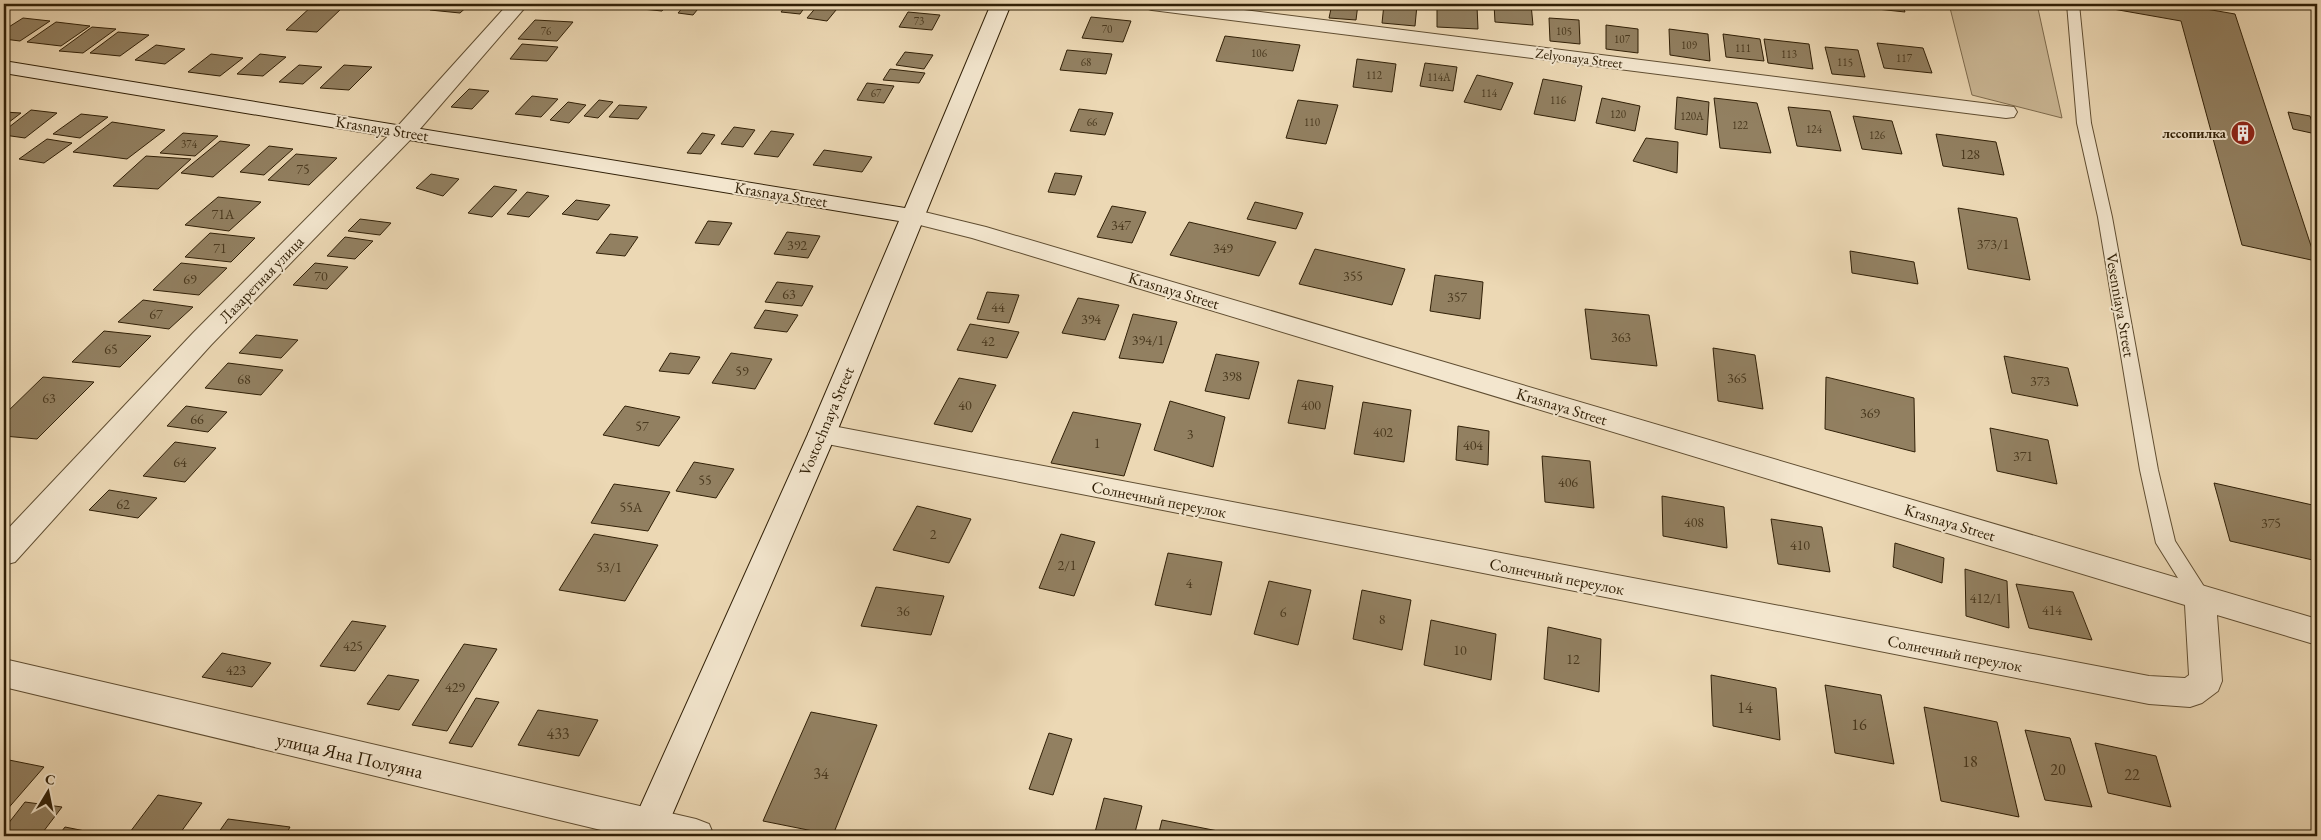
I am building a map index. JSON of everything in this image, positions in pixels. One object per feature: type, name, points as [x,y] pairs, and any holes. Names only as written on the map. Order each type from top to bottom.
[{"type":"street","name":"Лазаретная улица","points":[[4,553],[202,339],[405,132],[518,4]]},
{"type":"street","name":"Vostochnaya Street","points":[[648,831],[822,434],[1001,4]]},
{"type":"street","name":"Zelyonaya Street","points":[[1152,4],[2006,112]]},
{"type":"street","name":"Krasnaya Street","points":[[4,67],[912,216],[978,232],[2317,632]]},
{"type":"street","name":"Солнечный переулок","points":[[822,434],[2149,690],[2190,693],[2206,681],[2200,596]]},
{"type":"street","name":"улица Яна Полуяна","points":[[4,673],[648,831],[696,836]]},
{"type":"lane","name":"Vesenniaya Street","points":[[2072,4],[2084,122],[2105,216],[2149,470],[2166,543],[2200,596]]},
{"type":"shaded area","points":[[1949,4],[2037,4],[2062,118],[1972,95]]},
{"type":"building","points":[[437,4],[470,4],[460,13],[430,10]]},
{"type":"building","points":[[647,4],[668,4],[662,11],[642,9]]},
{"type":"building","points":[[686,4],[702,4],[693,15],[678,13]]},
{"type":"building","points":[[787,4],[807,4],[800,14],[781,12]]},
{"type":"building","points":[[819,4],[841,4],[827,21],[807,18]]},
{"type":"building","points":[[1332,4],[1358,4],[1356,20],[1329,18]]},
{"type":"building","points":[[1384,4],[1417,5],[1415,26],[1382,23]]},
{"type":"building","points":[[1437,4],[1477,6],[1478,29],[1437,27]]},
{"type":"building","points":[[1494,4],[1531,4],[1533,25],[1495,22]]},
{"type":"building","points":[[1849,4],[1851,9],[1812,5]]},
{"type":"building","points":[[1875,4],[1902,4],[1905,12],[1877,9]]},
{"type":"building","name":"лесопилка","points":[[2096,4],[2177,4],[2235,14],[2316,261],[2242,245],[2181,21],[2096,6]]},
{"type":"building","points":[[313,5],[343,7],[317,32],[286,30]]},
{"type":"building","points":[[908,12],[940,15],[932,30],[899,27]]},
{"type":"building","points":[[1091,17],[1131,21],[1123,42],[1082,38]]},
{"type":"building","points":[[23,18],[50,21],[20,41],[4,39],[4,30]]},
{"type":"building","points":[[1549,18],[1579,20],[1580,44],[1550,41]]},
{"type":"building","points":[[535,20],[573,22],[557,41],[518,39]]},
{"type":"building","points":[[56,22],[90,26],[61,46],[27,42]]},
{"type":"building","points":[[1606,25],[1638,29],[1638,53],[1606,49]]},
{"type":"building","points":[[92,27],[116,29],[83,53],[59,51]]},
{"type":"building","points":[[1669,29],[1708,34],[1710,61],[1670,55]]},
{"type":"building","points":[[118,32],[149,35],[120,56],[90,53]]},
{"type":"building","points":[[1723,34],[1760,39],[1764,61],[1726,57]]},
{"type":"building","points":[[1225,36],[1300,45],[1293,71],[1216,61]]},
{"type":"building","points":[[1764,39],[1809,44],[1813,69],[1768,63]]},
{"type":"building","points":[[1877,43],[1923,48],[1932,73],[1884,68]]},
{"type":"building","points":[[522,44],[558,47],[547,61],[510,59]]},
{"type":"building","points":[[156,45],[185,49],[165,64],[135,60]]},
{"type":"building","points":[[1825,47],[1858,50],[1865,77],[1832,74]]},
{"type":"building","points":[[1067,50],[1112,54],[1106,74],[1060,70]]},
{"type":"building","points":[[905,52],[933,55],[924,69],[896,65]]},
{"type":"building","points":[[211,54],[243,58],[220,76],[188,72]]},
{"type":"building","points":[[260,54],[286,57],[263,76],[237,74]]},
{"type":"building","points":[[1357,59],[1396,64],[1392,92],[1353,87]]},
{"type":"building","points":[[1425,63],[1457,67],[1453,91],[1420,86]]},
{"type":"building","points":[[299,65],[322,67],[303,84],[279,82]]},
{"type":"building","points":[[344,65],[372,67],[349,90],[320,88]]},
{"type":"building","points":[[890,69],[925,73],[919,83],[883,80]]},
{"type":"building","points":[[1477,75],[1513,83],[1501,110],[1464,102]]},
{"type":"building","points":[[1543,79],[1582,86],[1575,121],[1534,114]]},
{"type":"building","points":[[867,83],[894,86],[884,103],[857,100]]},
{"type":"building","points":[[469,89],[489,91],[472,109],[451,107]]},
{"type":"building","points":[[532,96],[558,99],[541,117],[515,114]]},
{"type":"building","points":[[1677,97],[1709,102],[1707,135],[1675,129]]},
{"type":"building","points":[[1602,98],[1640,106],[1635,131],[1596,123]]},
{"type":"building","points":[[1714,98],[1757,103],[1771,153],[1720,148]]},
{"type":"building","points":[[599,100],[613,102],[598,118],[584,116]]},
{"type":"building","points":[[1298,100],[1338,105],[1326,144],[1286,138]]},
{"type":"building","points":[[568,102],[586,105],[569,123],[550,120]]},
{"type":"building","points":[[619,105],[647,107],[638,119],[609,117]]},
{"type":"building","points":[[1788,107],[1830,111],[1841,151],[1797,146]]},
{"type":"building","points":[[1079,109],[1113,113],[1105,135],[1070,131]]},
{"type":"building","points":[[31,110],[57,113],[25,138],[4,135],[4,131]]},
{"type":"building","points":[[4,112],[21,113],[4,126]]},
{"type":"building","points":[[2288,112],[2310,116],[2316,134],[2293,129]]},
{"type":"building","points":[[81,114],[108,117],[80,138],[53,134]]},
{"type":"building","points":[[1853,116],[1892,121],[1902,154],[1862,149]]},
{"type":"building","points":[[112,122],[165,130],[127,159],[73,152]]},
{"type":"building","points":[[734,127],[755,130],[743,147],[721,144]]},
{"type":"building","points":[[771,131],[794,134],[778,157],[754,154]]},
{"type":"building","points":[[183,133],[218,136],[195,156],[160,153]]},
{"type":"building","points":[[702,133],[715,135],[701,154],[687,153]]},
{"type":"building","points":[[1936,134],[1996,142],[2004,175],[1943,166]]},
{"type":"building","points":[[1646,138],[1678,142],[1677,173],[1633,161]]},
{"type":"building","points":[[47,139],[72,143],[44,163],[19,159]]},
{"type":"building","points":[[220,141],[250,145],[213,177],[181,173]]},
{"type":"building","points":[[269,146],[293,149],[264,175],[240,172]]},
{"type":"building","points":[[824,150],[872,157],[862,172],[813,165]]},
{"type":"building","points":[[296,154],[337,158],[309,185],[268,180]]},
{"type":"building","points":[[146,156],[191,159],[158,189],[113,186]]},
{"type":"building","points":[[1055,173],[1082,176],[1075,195],[1048,192]]},
{"type":"building","points":[[431,174],[459,179],[443,196],[416,188]]},
{"type":"building","points":[[494,186],[517,190],[492,217],[468,213]]},
{"type":"building","points":[[527,192],[549,196],[529,217],[507,214]]},
{"type":"building","points":[[218,197],[261,202],[229,231],[185,225]]},
{"type":"building","points":[[576,200],[610,205],[598,220],[562,214]]},
{"type":"building","points":[[1255,202],[1303,213],[1296,229],[1247,219]]},
{"type":"building","points":[[1112,206],[1146,212],[1132,243],[1097,237]]},
{"type":"building","points":[[1958,208],[2017,218],[2030,280],[1968,269]]},
{"type":"building","points":[[360,219],[391,223],[380,235],[348,231]]},
{"type":"building","points":[[708,221],[732,223],[719,245],[695,243]]},
{"type":"building","points":[[1189,222],[1276,242],[1259,276],[1170,255]]},
{"type":"building","points":[[787,232],[820,236],[808,258],[774,254]]},
{"type":"building","points":[[210,233],[255,238],[231,262],[185,257]]},
{"type":"building","points":[[610,234],[638,237],[625,256],[596,253]]},
{"type":"building","points":[[345,237],[373,241],[355,259],[327,256]]},
{"type":"building","points":[[1315,249],[1405,269],[1392,305],[1299,284]]},
{"type":"building","points":[[1850,251],[1914,262],[1918,284],[1852,273]]},
{"type":"building","points":[[181,263],[227,268],[199,295],[153,290]]},
{"type":"building","points":[[315,263],[348,267],[327,289],[293,285]]},
{"type":"building","points":[[1435,275],[1483,282],[1480,319],[1430,311]]},
{"type":"building","points":[[777,282],[813,286],[802,306],[765,302]]},
{"type":"building","points":[[987,292],[1019,295],[1009,323],[977,319]]},
{"type":"building","points":[[1078,298],[1119,305],[1105,340],[1062,333]]},
{"type":"building","points":[[143,300],[193,307],[169,329],[118,322]]},
{"type":"building","points":[[1585,309],[1649,315],[1657,366],[1591,359]]},
{"type":"building","points":[[765,310],[798,315],[787,332],[754,328]]},
{"type":"building","points":[[1133,314],[1177,322],[1163,363],[1119,358]]},
{"type":"building","points":[[970,324],[1019,332],[1007,358],[957,350]]},
{"type":"building","points":[[104,331],[151,336],[120,367],[72,362]]},
{"type":"building","points":[[256,335],[298,340],[281,358],[239,353]]},
{"type":"building","points":[[1713,348],[1755,355],[1763,409],[1718,401]]},
{"type":"building","points":[[670,353],[700,357],[689,374],[659,371]]},
{"type":"building","points":[[731,353],[772,359],[755,389],[712,383]]},
{"type":"building","points":[[1216,354],[1259,362],[1249,399],[1205,391]]},
{"type":"building","points":[[2004,356],[2068,368],[2078,406],[2012,393]]},
{"type":"building","points":[[228,363],[283,370],[261,395],[205,388]]},
{"type":"building","points":[[43,377],[94,382],[37,439],[4,436],[4,415]]},
{"type":"building","points":[[1826,377],[1914,398],[1915,452],[1825,429]]},
{"type":"building","points":[[959,378],[996,385],[972,432],[934,424]]},
{"type":"building","points":[[1298,380],[1333,386],[1325,429],[1288,423]]},
{"type":"building","points":[[1170,401],[1225,417],[1213,467],[1154,450]]},
{"type":"building","points":[[1363,402],[1411,410],[1404,462],[1354,454]]},
{"type":"building","points":[[186,406],[227,412],[208,432],[167,426]]},
{"type":"building","points":[[625,406],[680,417],[659,446],[603,435]]},
{"type":"building","points":[[1073,412],[1141,424],[1124,476],[1051,463]]},
{"type":"building","points":[[1458,426],[1489,431],[1488,465],[1456,460]]},
{"type":"building","points":[[1990,428],[2048,440],[2057,484],[1997,471]]},
{"type":"building","points":[[175,442],[216,448],[185,482],[143,476]]},
{"type":"building","points":[[1542,456],[1590,461],[1594,508],[1545,502]]},
{"type":"building","points":[[694,462],[734,469],[716,498],[676,491]]},
{"type":"building","points":[[2214,483],[2317,506],[2317,561],[2230,541]]},
{"type":"building","points":[[614,484],[670,492],[648,531],[591,523]]},
{"type":"building","points":[[109,490],[157,498],[138,518],[89,510]]},
{"type":"building","points":[[1662,496],[1724,507],[1727,548],[1663,536]]},
{"type":"building","points":[[917,506],[971,519],[949,563],[893,550]]},
{"type":"building","points":[[1771,519],[1822,527],[1830,572],[1778,564]]},
{"type":"building","points":[[594,534],[658,545],[625,601],[559,590]]},
{"type":"building","points":[[1061,534],[1095,542],[1074,596],[1039,588]]},
{"type":"building","points":[[1895,543],[1944,558],[1942,583],[1893,567]]},
{"type":"building","points":[[1168,553],[1222,562],[1211,615],[1155,605]]},
{"type":"building","points":[[1965,569],[2007,581],[2009,628],[1966,616]]},
{"type":"building","points":[[1269,581],[1311,590],[1298,645],[1254,634]]},
{"type":"building","points":[[2016,584],[2073,592],[2092,640],[2029,628]]},
{"type":"building","points":[[876,587],[944,596],[931,635],[861,626]]},
{"type":"building","points":[[1362,590],[1411,600],[1402,650],[1353,639]]},
{"type":"building","points":[[1431,620],[1496,634],[1491,680],[1424,665]]},
{"type":"building","points":[[352,621],[386,626],[355,671],[320,666]]},
{"type":"building","points":[[1548,627],[1601,639],[1599,692],[1544,679]]},
{"type":"building","points":[[464,644],[497,649],[447,731],[412,725]]},
{"type":"building","points":[[222,653],[271,663],[252,687],[202,677]]},
{"type":"building","points":[[388,675],[419,680],[399,710],[367,704]]},
{"type":"building","points":[[1711,675],[1776,688],[1780,740],[1713,726]]},
{"type":"building","points":[[1825,685],[1881,695],[1894,764],[1835,753]]},
{"type":"building","points":[[476,698],[499,702],[472,747],[449,743]]},
{"type":"building","points":[[1924,707],[1997,722],[2019,817],[1941,801]]},
{"type":"building","points":[[538,710],[598,720],[579,756],[518,745]]},
{"type":"building","points":[[811,712],[877,725],[833,835],[763,821]]},
{"type":"building","points":[[2025,730],[2070,738],[2092,807],[2045,800]]},
{"type":"building","points":[[1049,733],[1072,739],[1053,795],[1029,789]]},
{"type":"building","points":[[2095,743],[2156,756],[2171,807],[2108,793]]},
{"type":"building","points":[[9,760],[44,767],[5,812],[4,767]]},
{"type":"building","points":[[158,795],[202,803],[178,836],[127,836]]},
{"type":"building","points":[[1104,798],[1142,806],[1134,836],[1094,836]]},
{"type":"building","points":[[25,802],[62,807],[40,836],[4,836],[4,829]]},
{"type":"building","points":[[228,819],[290,827],[285,836],[216,836]]},
{"type":"building","points":[[1162,820],[1218,831],[1217,836],[1158,836]]},
{"type":"building","points":[[65,827],[95,833],[93,836],[58,836]]},
{"type":"place","name":"лесопилка","points":[[2243,133]]}]
